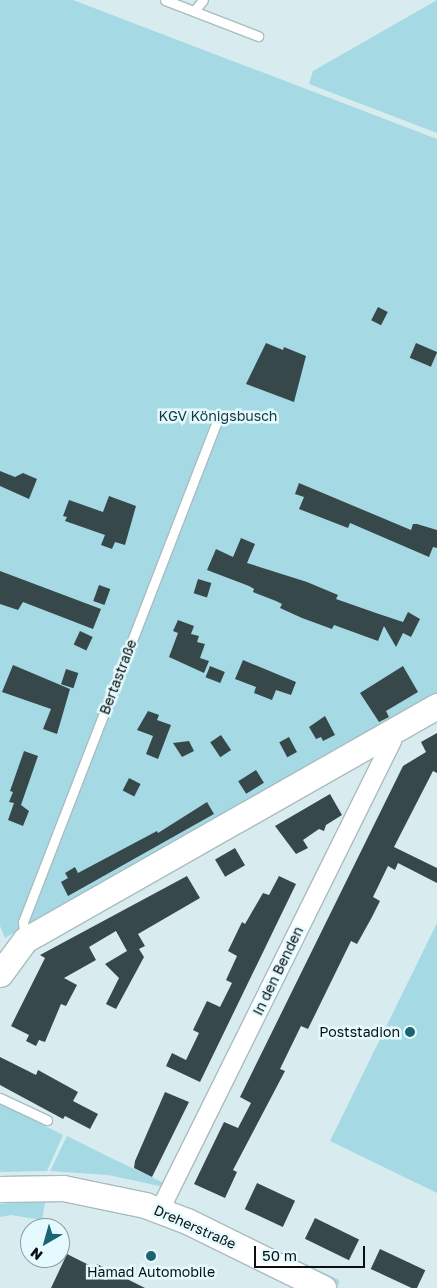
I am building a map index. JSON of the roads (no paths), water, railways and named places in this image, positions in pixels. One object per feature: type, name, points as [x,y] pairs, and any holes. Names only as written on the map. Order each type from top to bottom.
[{"type":"street","points":[[0,974],[25,940],[437,706]]},
{"type":"street","name":"In den Benden","points":[[160,1210],[392,741],[392,732]]},
{"type":"street","name":"Dreherstraße","points":[[0,1189],[63,1188],[108,1195],[160,1210],[314,1286]]},
{"type":"lane","points":[[165,0],[258,36]]},
{"type":"lane","points":[[194,12],[203,0]]},
{"type":"lane","name":"Bertastraße","points":[[25,940],[23,922],[219,416]]},
{"type":"lane","points":[[0,1098],[46,1120]]},
{"type":"place","name":"Poststadion","points":[[410,1032]]},
{"type":"place","name":"Hamad Automobile","points":[[151,1256]]},
{"type":"park label","name":"KGV Königsbusch","points":[[218,416]]}]
